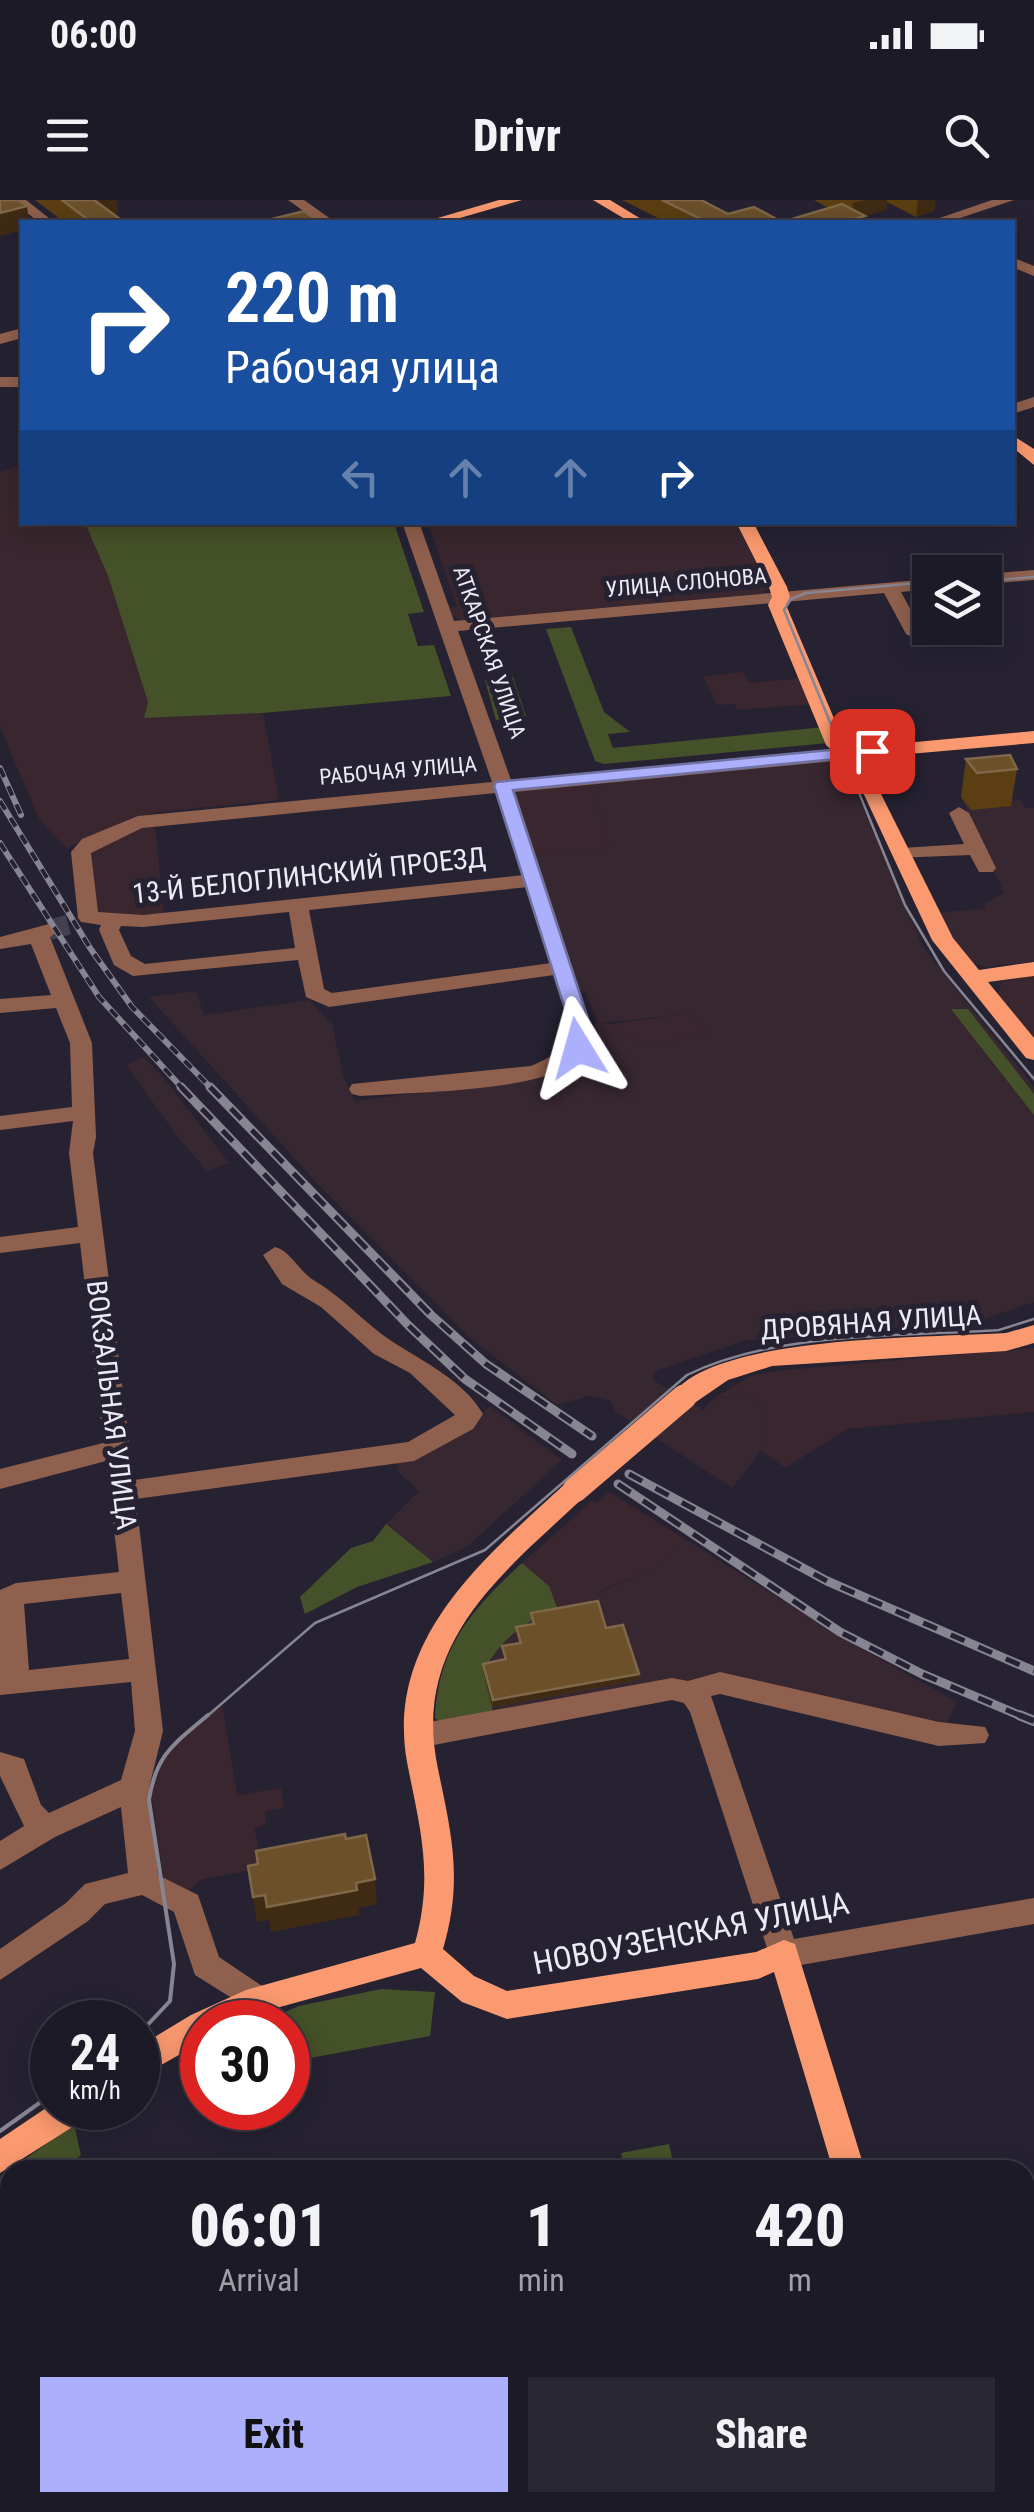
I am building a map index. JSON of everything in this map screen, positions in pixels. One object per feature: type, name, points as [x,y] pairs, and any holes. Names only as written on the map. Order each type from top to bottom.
[{"type":"main road","points":[[439,220],[514,200]]},
{"type":"main road","points":[[600,200],[635,220]]},
{"type":"main road","points":[[1015,442],[1026,448],[1034,460]]},
{"type":"main road","points":[[745,525],[780,596],[777,605],[786,630],[836,745],[860,766],[943,940],[1034,1053]]},
{"type":"main road","name":"РАБОЧАЯ УЛИЦА","points":[[845,754],[1034,737]]},
{"type":"main road","points":[[972,978],[1034,969]]},
{"type":"main road","name":"ДРОВЯНАЯ УЛИЦА","points":[[427,1954],[440,1908],[441,1862],[418,1736],[419,1694],[438,1636],[459,1605],[498,1563],[575,1490],[684,1397],[719,1374],[771,1357],[1006,1342],[1034,1334]]},
{"type":"main road","points":[[257,2000],[427,1954]]},
{"type":"main road","name":"НОВОУЗЕНСКАЯ УЛИЦА","points":[[427,1954],[449,1977],[484,2000],[507,2005],[758,1965],[784,1954]]},
{"type":"main road","points":[[784,1954],[846,2160]]},
{"type":"main road","points":[[0,2158],[41,2130]]},
{"type":"street","points":[[17,200],[43,220]]},
{"type":"street","points":[[295,200],[325,220]]},
{"type":"street","points":[[943,220],[1007,200]]},
{"type":"street","name":"АТКАРСКАЯ УЛИЦА","points":[[360,1090],[536,1073],[562,1062],[578,1048],[582,1031],[536,880],[411,525]]},
{"type":"street","points":[[1002,578],[1034,575]]},
{"type":"street","name":"УЛИЦА СЛОНОВА","points":[[446,627],[912,585]]},
{"type":"street","points":[[889,587],[912,629]]},
{"type":"street","name":"РАБОЧАЯ УЛИЦА","points":[[83,920],[81,852],[89,842],[138,822],[845,754]]},
{"type":"street","points":[[902,854],[981,858],[959,813]]},
{"type":"street","name":"13-Й БЕЛОГЛИНСКИЙ ПРОЕЗД","points":[[83,920],[144,922],[536,880]]},
{"type":"street","points":[[298,905],[319,998],[329,1000],[561,968]]},
{"type":"street","points":[[113,921],[108,930],[122,960],[141,971],[306,954]]},
{"type":"street","name":"ВОКЗАЛЬНАЯ УЛИЦА","points":[[0,944],[43,932],[81,1043],[81,1114],[85,1137],[81,1153],[124,1491],[149,1731],[134,1788],[144,1882]]},
{"type":"street","points":[[0,1006],[65,1000]]},
{"type":"street","points":[[0,1123],[81,1114]]},
{"type":"street","points":[[0,1245],[90,1234]]},
{"type":"street","points":[[124,1491],[414,1451],[464,1422],[470,1414],[419,1367],[383,1348],[330,1301],[291,1278],[275,1255]]},
{"type":"street","points":[[0,1479],[116,1448]]},
{"type":"street","points":[[133,1581],[16,1594],[10,1598],[8,1683],[144,1669]]},
{"type":"street","points":[[693,1694],[702,1686],[720,1683],[940,1734],[975,1734]]},
{"type":"street","points":[[418,1736],[672,1689],[693,1694],[702,1707],[784,1954]]},
{"type":"street","points":[[7,1766],[29,1812],[44,1828]]},
{"type":"street","points":[[0,1857],[44,1828],[134,1788]]},
{"type":"street","points":[[0,1966],[77,1912],[96,1892],[144,1882],[186,1904],[206,1964],[257,2000]]},
{"type":"street","name":"НОВОУЗЕНСКАЯ УЛИЦА","points":[[784,1954],[1034,1911]]},
{"type":"shaded area","points":[[20,466],[20,525],[86,525],[108,576],[148,702],[144,718],[263,713],[279,800],[156,812],[91,835],[67,849],[39,819],[0,727],[0,472]]},
{"type":"shaded area","points":[[429,525],[738,525],[769,588],[762,594],[461,620],[452,615],[450,608],[457,607]]},
{"type":"shaded area","points":[[744,672],[748,683],[804,678],[815,704],[738,710],[734,704],[717,705],[703,676]]},
{"type":"shaded area","points":[[829,761],[845,766],[923,947],[1034,1087],[1034,1302],[978,1321],[743,1341],[655,1371],[653,1380],[703,1410],[714,1398],[757,1396],[766,1425],[761,1451],[732,1488],[615,1411],[611,1401],[589,1396],[557,1405],[470,1338],[315,1181],[149,997],[196,991],[204,1015],[309,1000],[332,1024],[343,1075],[355,1101],[542,1076],[597,1022],[586,993],[579,990],[534,856],[609,848],[592,785]],"holes":[[[686,1014],[709,1028],[707,1032],[645,1047],[601,1023]]]},
{"type":"shaded area","points":[[592,785],[610,849],[534,856],[515,797],[517,792]]},
{"type":"shaded area","points":[[961,797],[1021,800],[1025,808],[1034,808],[1034,962],[984,967],[966,960],[939,913],[986,908],[984,904],[1004,893]]},
{"type":"shaded area","points":[[155,825],[164,915],[96,914],[90,850],[137,828]]},
{"type":"shaded area","points":[[1034,975],[1034,1040],[998,994],[1002,981]]},
{"type":"shaded area","points":[[686,1014],[709,1027],[707,1032],[645,1047],[597,1022],[609,1024]]},
{"type":"shaded area","points":[[144,1057],[229,1163],[207,1171],[177,1136],[126,1065]]},
{"type":"shaded area","points":[[1034,1348],[1034,1412],[847,1429],[785,1468],[761,1451],[766,1425],[757,1396],[714,1398],[750,1376],[785,1370]]},
{"type":"shaded area","points":[[490,1406],[562,1460],[468,1546],[433,1562],[386,1524],[419,1491],[399,1473],[396,1460],[468,1426]]},
{"type":"shaded area","points":[[609,1492],[685,1539],[655,1569],[600,1591],[604,1598],[558,1610],[522,1563],[592,1501],[597,1503]]},
{"type":"shaded area","points":[[685,1539],[846,1640],[957,1702],[943,1732],[697,1678],[694,1683],[494,1715],[483,1670],[498,1648],[528,1619],[603,1598],[600,1592],[655,1569]]},
{"type":"shaded area","points":[[222,1704],[237,1795],[281,1788],[284,1808],[265,1811],[266,1824],[254,1828],[263,1868],[202,1879],[187,1893],[163,1876],[152,1800],[154,1775],[163,1756]]},
{"type":"green space","points":[[86,525],[395,525],[424,612],[408,614],[418,646],[434,645],[451,696],[263,713],[144,718],[148,702],[108,576]]},
{"type":"green space","points":[[571,627],[604,712],[630,732],[608,734],[613,748],[824,727],[828,743],[604,764],[595,761],[546,629]]},
{"type":"green space","points":[[513,677],[526,716],[496,720],[485,680]]},
{"type":"green space","points":[[951,1009],[968,1009],[1034,1094],[1034,1115]]},
{"type":"green space","points":[[386,1524],[433,1562],[357,1587],[305,1614],[300,1597],[351,1548],[373,1541]]},
{"type":"green space","points":[[522,1563],[549,1586],[558,1610],[514,1632],[483,1670],[494,1715],[440,1722],[435,1718],[438,1693],[451,1650],[473,1614]]},
{"type":"green space","points":[[381,1989],[435,1992],[430,2036],[310,2058],[310,2004]]},
{"type":"green space","points":[[66,2130],[75,2130],[81,2155],[74,2160],[24,2160]]},
{"type":"green space","points":[[669,2144],[673,2160],[623,2160],[621,2153]]},
{"type":"building","points":[[0,200],[18,200],[27,206],[0,213]]},
{"type":"building","points":[[62,200],[94,200],[121,220],[88,220]]},
{"type":"building","points":[[662,200],[701,200],[728,214],[754,207],[778,220],[703,220]]},
{"type":"building","points":[[842,204],[865,216],[851,220],[789,220]]},
{"type":"building","points":[[304,211],[317,220],[268,220]]},
{"type":"building","points":[[1010,755],[1017,769],[977,773],[966,759]]},
{"type":"building","points":[[598,1601],[606,1628],[623,1625],[639,1674],[493,1700],[483,1664],[506,1659],[502,1646],[521,1643],[516,1627],[534,1624],[531,1613]]},
{"type":"building","points":[[345,1834],[346,1839],[366,1835],[375,1879],[356,1883],[357,1890],[267,1907],[265,1895],[253,1897],[248,1866],[258,1864],[256,1851]]},
{"type":"tunnel","points":[[49,930],[78,922]]},
{"type":"tram line","points":[[1002,580],[1034,577]]},
{"type":"tram line","points":[[912,584],[806,593],[791,599],[784,610],[905,905],[944,971],[1034,1079]]},
{"type":"tram line","points":[[205,1718],[315,1623],[485,1550],[687,1375],[760,1350],[799,1343],[999,1330],[1034,1319]]},
{"type":"tram line","points":[[160,2012],[170,2001],[174,1964],[149,1800],[156,1771],[168,1751],[208,1715]]},
{"type":"tram line","points":[[0,2131],[30,2110]]},
{"type":"railway","points":[[0,768],[21,815]]},
{"type":"railway","points":[[0,801],[90,948],[132,1007],[212,1089]]},
{"type":"railway","points":[[0,843],[99,997],[183,1089]]},
{"type":"railway","points":[[181,1087],[409,1326],[465,1379],[572,1454]]},
{"type":"railway","points":[[210,1087],[431,1315],[486,1364],[592,1436]]},
{"type":"railway","points":[[629,1474],[827,1581],[1034,1671]]},
{"type":"railway","points":[[618,1484],[840,1632],[922,1674],[1026,1718]]},
{"type":"railway","points":[[1019,1715],[1034,1721]]},
{"type":"route","points":[[578,1048],[582,1031],[503,786],[872,751]]}]
